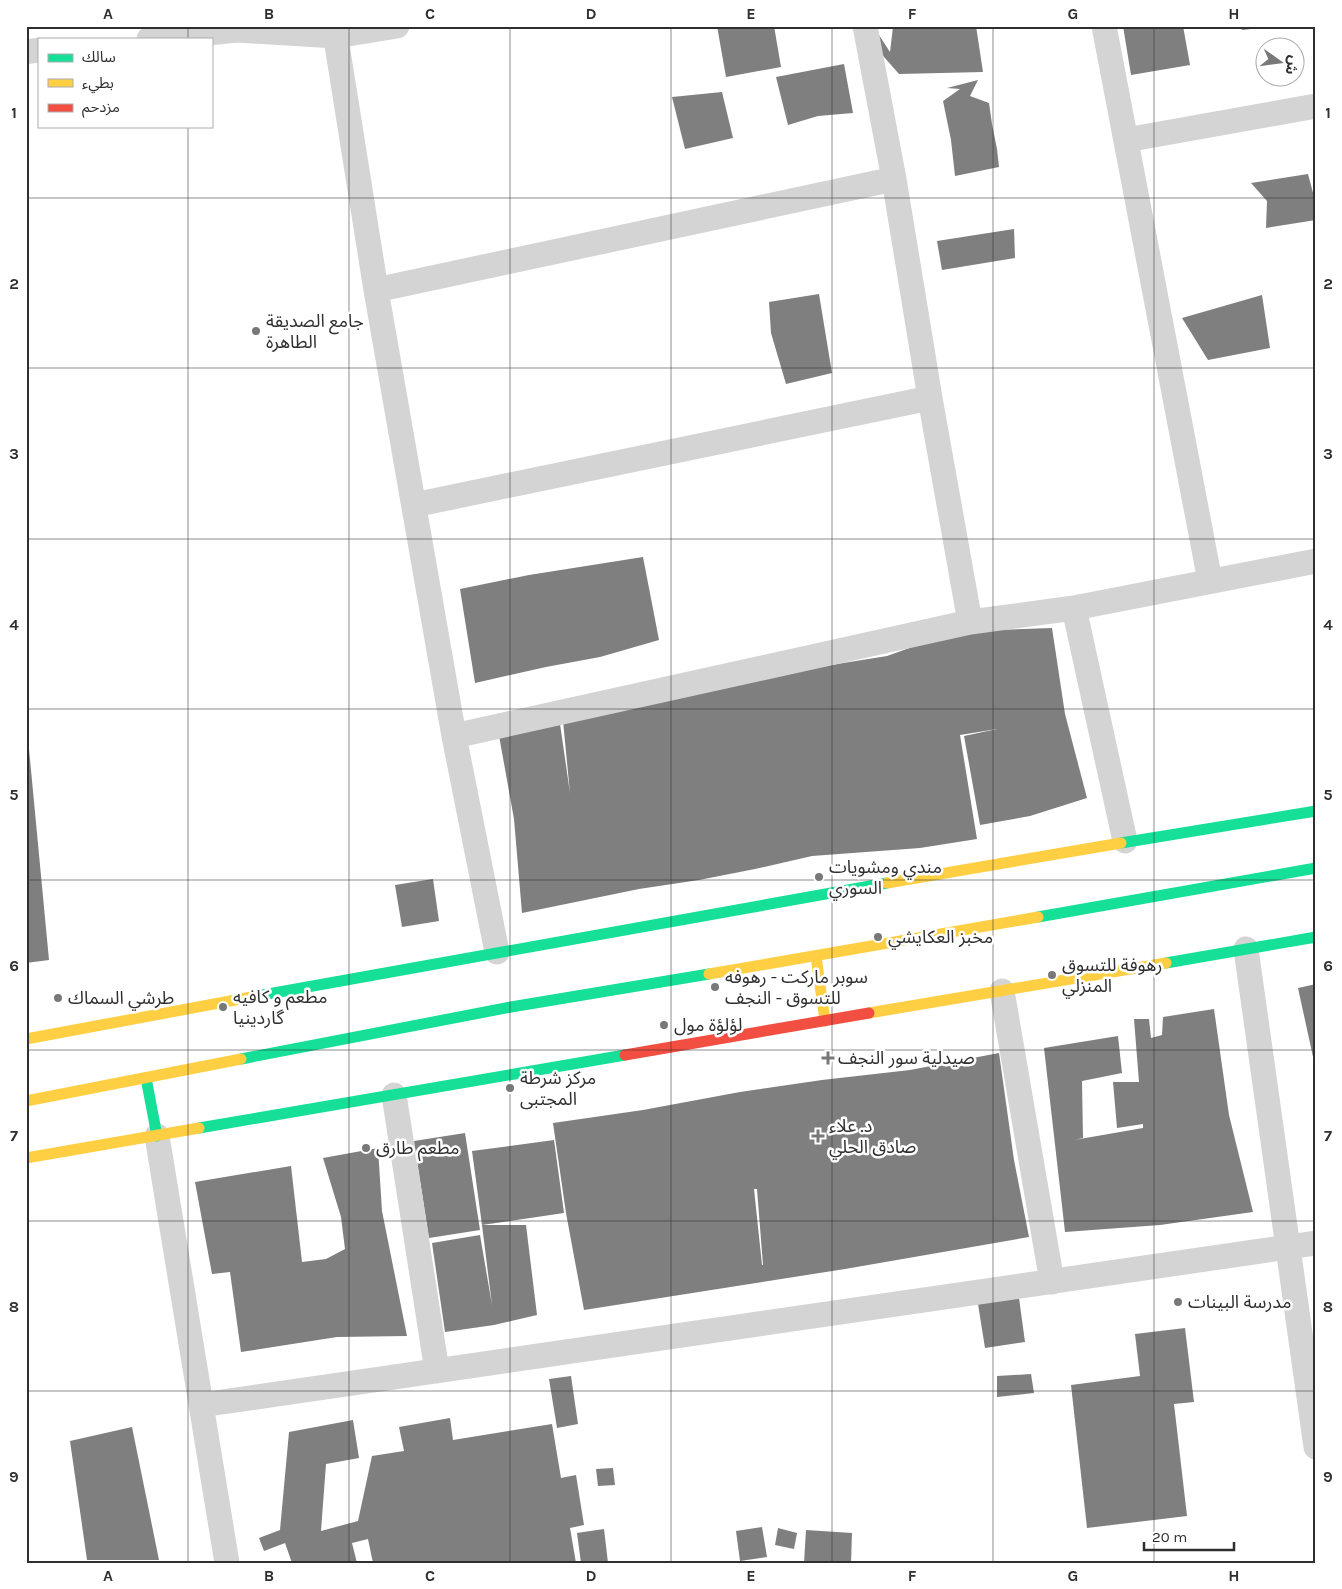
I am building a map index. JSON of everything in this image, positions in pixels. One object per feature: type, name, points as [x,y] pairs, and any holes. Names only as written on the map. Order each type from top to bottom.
[{"type":"main road","points":[[26,1039],[497,952],[1125,841],[1316,810]]},
{"type":"main road","points":[[26,1101],[511,1008],[1316,868]]},
{"type":"main road","points":[[26,1158],[1316,937]]},
{"type":"main road","points":[[816,956],[826,1021]]},
{"type":"main road","points":[[146,1078],[157,1136]]},
{"type":"street","points":[[159,38],[237,30],[335,31],[397,26]]},
{"type":"street","points":[[866,26],[970,622]]},
{"type":"street","points":[[1104,26],[1210,581]]},
{"type":"street","points":[[335,31],[376,290],[454,736],[497,952]]},
{"type":"street","points":[[1126,140],[1316,106]]},
{"type":"street","points":[[376,290],[894,179]]},
{"type":"street","points":[[414,505],[930,398]]},
{"type":"street","points":[[454,736],[970,622],[1074,608],[1316,560]]},
{"type":"street","points":[[1074,608],[1125,841]]},
{"type":"street","points":[[1246,949],[1316,1447]]},
{"type":"street","points":[[1002,991],[1052,1282]]},
{"type":"street","points":[[394,1095],[437,1371]]},
{"type":"street","points":[[157,1136],[227,1563]]},
{"type":"street","points":[[202,1405],[1316,1243]]},
{"type":"building","points":[[717,26],[774,26],[781,67],[726,77]]},
{"type":"building","points":[[894,26],[976,26],[983,72],[899,74],[877,49],[875,29],[890,52]]},
{"type":"building","points":[[1123,26],[1183,26],[1190,65],[1131,75]]},
{"type":"building","points":[[1241,26],[1259,26],[1260,28],[1242,30]]},
{"type":"building","points":[[844,64],[853,113],[818,116],[788,125],[776,77]]},
{"type":"building","points":[[978,80],[970,96],[989,103],[999,167],[955,176],[951,140],[943,101],[960,89],[947,88]]},
{"type":"building","points":[[722,92],[733,138],[685,149],[672,97]]},
{"type":"building","points":[[1308,174],[1316,204],[1316,220],[1266,228],[1267,201],[1251,183]]},
{"type":"building","points":[[1014,229],[1015,258],[942,270],[937,241]]},
{"type":"building","points":[[819,294],[832,373],[786,384],[771,333],[769,302]]},
{"type":"building","points":[[1262,295],[1270,348],[1208,360],[1182,318]]},
{"type":"building","points":[[643,557],[659,640],[600,657],[475,683],[460,589],[529,575]]},
{"type":"building","points":[[1052,628],[1065,714],[1087,798],[1030,816],[980,825],[964,736],[997,729],[960,735],[977,839],[920,848],[812,856],[755,869],[639,889],[522,913],[514,819],[498,730],[559,717],[570,793],[563,721],[831,665],[887,656],[943,636],[999,630]]},
{"type":"building","points":[[26,748],[29,749],[49,960],[26,963]]},
{"type":"building","points":[[433,879],[439,921],[402,927],[395,885]]},
{"type":"building","points":[[1316,984],[1316,1066],[1315,1066],[1298,988]]},
{"type":"building","points":[[1214,1009],[1229,1115],[1253,1212],[1160,1225],[1065,1232],[1044,1048],[1118,1036],[1122,1073],[1082,1081],[1083,1138],[1074,1140],[1143,1128],[1143,1124],[1117,1128],[1113,1082],[1139,1082],[1134,1019],[1149,1019],[1151,1038],[1162,1035],[1163,1017]]},
{"type":"building","points":[[999,1053],[1014,1160],[1029,1237],[845,1269],[584,1310],[566,1213],[553,1123],[643,1110],[740,1092],[910,1070]],"holes":[[[754,1189],[757,1189],[763,1265]]]},
{"type":"building","points":[[465,1133],[480,1230],[429,1238],[414,1141]]},
{"type":"building","points":[[554,1140],[564,1213],[482,1225],[472,1151]]},
{"type":"building","points":[[378,1148],[382,1211],[407,1336],[337,1337],[241,1352],[230,1272],[212,1274],[195,1182],[291,1166],[302,1262],[326,1259],[345,1249],[341,1217],[323,1158]]},
{"type":"building","points":[[482,1225],[526,1225],[537,1315],[494,1325],[445,1332],[432,1243],[480,1235],[492,1305]]},
{"type":"building","points":[[1019,1298],[1025,1342],[985,1348],[978,1304]]},
{"type":"building","points":[[1185,1328],[1194,1402],[1174,1404],[1187,1516],[1087,1528],[1071,1385],[1140,1376],[1135,1334]]},
{"type":"building","points":[[1031,1374],[1034,1393],[997,1397],[997,1376]]},
{"type":"building","points":[[571,1376],[578,1424],[557,1428],[549,1379]]},
{"type":"building","points":[[450,1418],[453,1440],[552,1424],[561,1478],[576,1475],[584,1525],[570,1528],[576,1563],[373,1563],[368,1539],[352,1543],[357,1563],[292,1563],[285,1543],[264,1551],[259,1538],[280,1530],[289,1432],[353,1420],[359,1458],[326,1464],[321,1531],[358,1521],[372,1456],[404,1451],[399,1427]]},
{"type":"building","points":[[132,1427],[159,1560],[87,1560],[70,1441]]},
{"type":"building","points":[[613,1468],[615,1485],[598,1486],[596,1469]]},
{"type":"building","points":[[762,1527],[767,1557],[740,1561],[736,1531]]},
{"type":"building","points":[[778,1528],[797,1533],[794,1549],[775,1545]]},
{"type":"building","points":[[604,1529],[608,1563],[581,1563],[577,1533]]},
{"type":"building","points":[[806,1530],[852,1533],[851,1563],[804,1563]]},
{"type":"traffic: fast","points":[[1121,843],[1316,811]]},
{"type":"traffic: fast","points":[[1038,917],[1316,868]]},
{"type":"traffic: fast","points":[[257,996],[887,883]]},
{"type":"traffic: fast","points":[[1166,963],[1316,937]]},
{"type":"traffic: fast","points":[[241,1059],[511,1007],[709,974]]},
{"type":"traffic: fast","points":[[199,1128],[625,1055]]},
{"type":"traffic: fast","points":[[146,1078],[157,1136]]},
{"type":"traffic: slow","points":[[887,883],[1121,843]]},
{"type":"traffic: slow","points":[[709,974],[1038,917]]},
{"type":"traffic: slow","points":[[816,956],[825,1021]]},
{"type":"traffic: slow","points":[[869,1013],[1166,963]]},
{"type":"traffic: slow","points":[[26,1039],[257,996]]},
{"type":"traffic: slow","points":[[26,1101],[241,1059]]},
{"type":"traffic: slow","points":[[26,1158],[199,1128]]},
{"type":"traffic: jam","points":[[625,1055],[869,1013]]},
{"type":"place","name":"جامع الصديقة الطاهرة","points":[[256,331]]},
{"type":"place","name":"مندي ومشويات السوري","points":[[819,877]]},
{"type":"place","name":"مخبز العكايشي","points":[[878,937]]},
{"type":"place","name":"رهوفة للتسوق المنزلي","points":[[1052,975]]},
{"type":"place","name":"سوبر ماركت - رهوفه للتسوق - النجف","points":[[715,987]]},
{"type":"place","name":"طرشي السماك","points":[[58,998]]},
{"type":"place","name":"مطعم و كافيه گاردينيا","points":[[223,1007]]},
{"type":"place","name":"لؤلؤة مول","points":[[664,1025]]},
{"type":"place","name":"صيدلية سور النجف","points":[[828,1058]]},
{"type":"place","name":"مركز شرطة المجتبى","points":[[510,1088]]},
{"type":"place","name":"د. علاء صادق الحلي","points":[[818,1136]]},
{"type":"place","name":"مطعم طارق","points":[[366,1148]]},
{"type":"place","name":"مدرسة البينات","points":[[1178,1302]]}]
